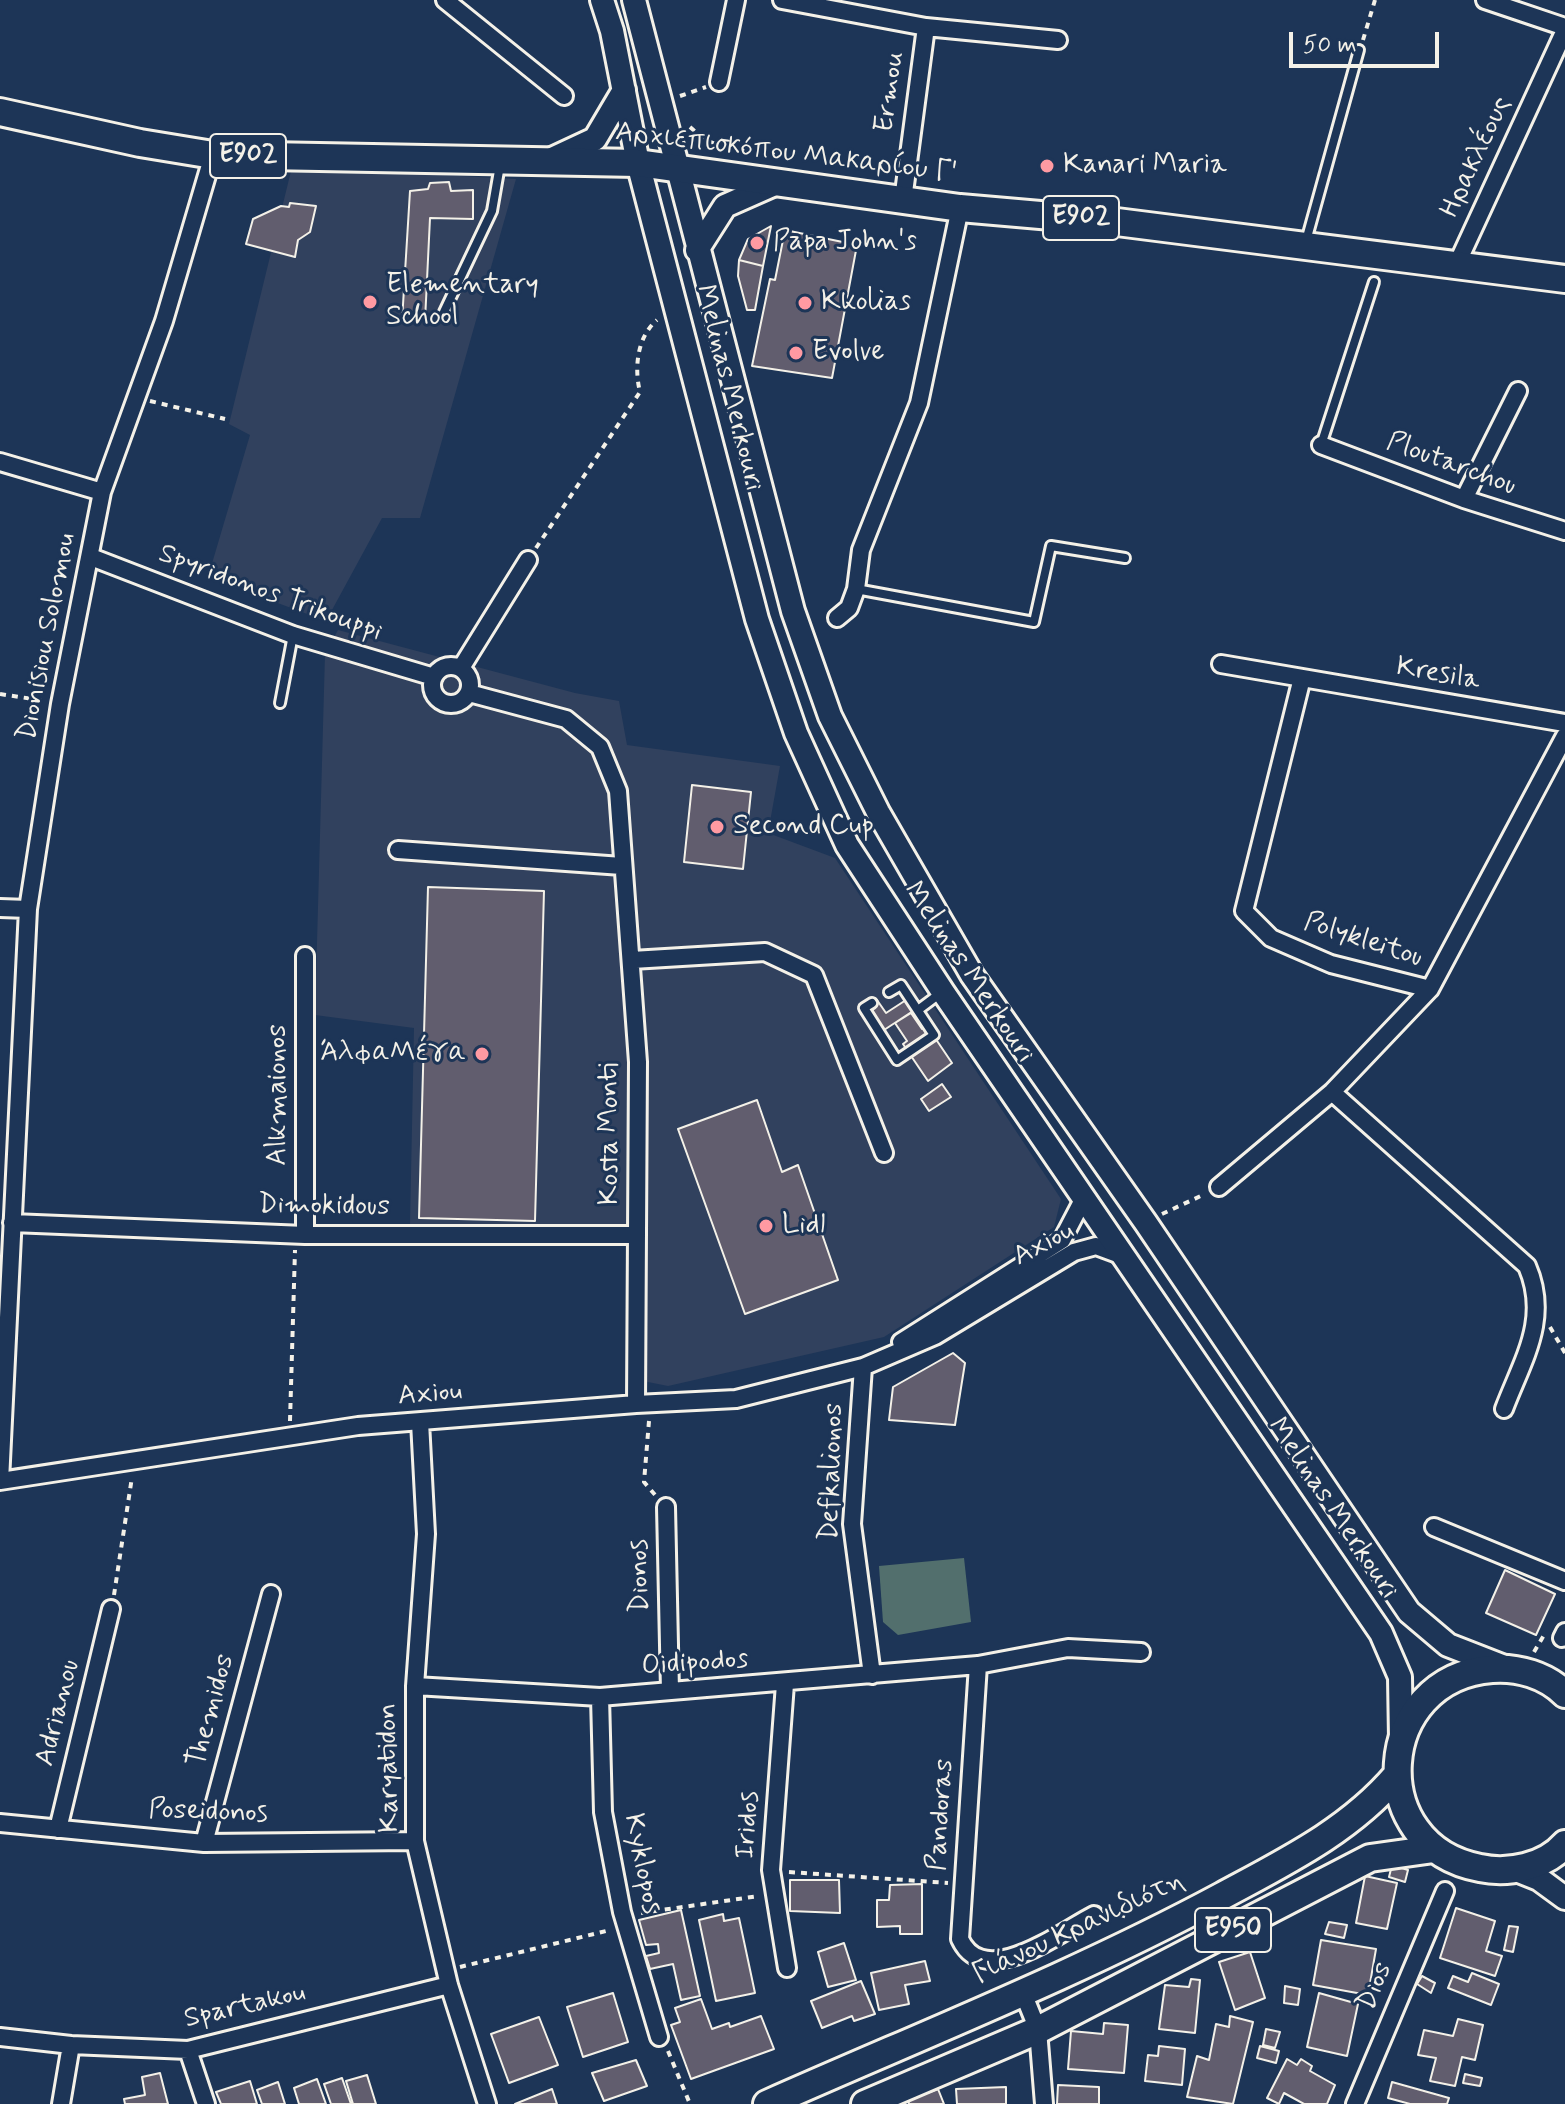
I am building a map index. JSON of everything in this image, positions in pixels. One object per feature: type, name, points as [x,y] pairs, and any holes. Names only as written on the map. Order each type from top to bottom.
[{"type":"main road","name":"Melinas Merkouri","points":[[602,0],[638,163],[757,619],[796,733],[847,845],[943,992],[1381,1633],[1400,1677],[1401,1739]]},
{"type":"main road","name":"Melinas Merkouri","points":[[634,0],[793,611],[830,716],[878,812],[972,975],[1146,1223],[1409,1612],[1448,1645],[1522,1671]]},
{"type":"main road","points":[[550,160],[595,139],[624,90]]},
{"type":"main road","name":"Αρχιεπισκόπου Μακαρίου Γ'","points":[[0,112],[140,143],[213,155],[638,163],[960,208],[1109,221],[1565,279]]},
{"type":"main road","points":[[697,250],[725,206],[777,183]]},
{"type":"main road","points":[[1565,1675],[1472,1671],[1441,1685],[1416,1708],[1401,1739],[1396,1776],[1408,1816],[1434,1849],[1462,1865],[1494,1871],[1529,1866],[1565,1844]]},
{"type":"main road","points":[[1522,1671],[1565,1694]]},
{"type":"main road","name":"Γιάνου Κρανιδιότη","points":[[767,2104],[1137,1941],[1290,1859],[1353,1819],[1396,1776]]},
{"type":"main road","name":"E950","points":[[865,2104],[1038,2030],[1370,1858],[1434,1849]]},
{"type":"main road","points":[[1514,1869],[1539,1879],[1565,1898]]},
{"type":"street","points":[[445,0],[564,96]]},
{"type":"street","points":[[719,82],[736,0]]},
{"type":"street","points":[[782,0],[926,27]]},
{"type":"street","points":[[1485,0],[1565,28]]},
{"type":"street","name":"Ermou","points":[[903,200],[926,27],[1058,40]]},
{"type":"street","name":"Ηρακλέους","points":[[1457,264],[1565,28]]},
{"type":"street","name":"Dionisiou Solomou","points":[[0,1481],[28,909],[60,704],[102,492],[164,321],[213,155]]},
{"type":"street","points":[[837,618],[849,608],[856,589],[861,550],[919,403],[960,208]]},
{"type":"street","points":[[1464,499],[1518,391]]},
{"type":"street","name":"Ploutarchou","points":[[1321,445],[1464,499],[1565,531]]},
{"type":"street","points":[[0,462],[102,492]]},
{"type":"street","name":"Spyridonos Trikouppi","points":[[91,557],[293,635],[434,677]]},
{"type":"street","points":[[461,668],[528,560]]},
{"type":"street","name":"Kresila","points":[[1221,664],[1565,723]]},
{"type":"street","points":[[442,668],[461,668],[470,678],[469,693],[458,704],[445,704],[433,690],[434,677],[442,668]]},
{"type":"street","name":"Polykleitou","points":[[1302,678],[1244,911],[1271,938],[1331,964],[1430,989]]},
{"type":"street","name":"Kosta Monti","points":[[469,693],[566,719],[600,747],[618,791],[638,1062],[636,1235],[643,1403]]},
{"type":"street","points":[[1219,1187],[1332,1092],[1430,989],[1565,736]]},
{"type":"street","points":[[398,850],[622,866]]},
{"type":"street","points":[[0,908],[28,909]]},
{"type":"street","points":[[632,960],[765,952],[814,975],[884,1153]]},
{"type":"street","name":"Alkmaionos","points":[[300,1234],[305,956]]},
{"type":"street","points":[[1332,1092],[1527,1266],[1536,1287],[1535,1329],[1504,1409]]},
{"type":"street","name":"Axiou","points":[[863,1367],[1062,1240],[1085,1196]]},
{"type":"street","name":"Dimokidous","points":[[12,1223],[300,1234],[636,1235]]},
{"type":"street","name":"Axiou","points":[[0,1481],[289,1435],[643,1403],[736,1399],[863,1367],[935,1336],[1074,1252],[1096,1246],[1123,1256]]},
{"type":"street","name":"Defkalionos","points":[[863,1367],[852,1524],[872,1675]]},
{"type":"street","name":"Karyatidon","points":[[420,1422],[426,1534],[415,1686],[415,1841],[448,1978],[487,2104]]},
{"type":"street","name":"Dionos","points":[[666,1507],[670,1691]]},
{"type":"street","points":[[1434,1527],[1565,1581]]},
{"type":"street","name":"Themidos","points":[[204,1843],[271,1594]]},
{"type":"street","name":"Adrianou","points":[[58,1829],[111,1609]]},
{"type":"street","name":"Oidipodos","points":[[415,1686],[600,1697],[785,1684],[978,1665],[1068,1648],[1141,1652]]},
{"type":"street","name":"Pandoras","points":[[978,1665],[960,1939],[965,1951],[978,1960],[1004,1961],[1094,1915]]},
{"type":"street","name":"Iridos","points":[[785,1684],[771,1870],[787,1968]]},
{"type":"street","name":"Kyklopos","points":[[600,1697],[603,1812],[624,1921],[659,2037]]},
{"type":"street","name":"Poseidonos","points":[[0,1823],[204,1843],[415,1841]]},
{"type":"street","name":"Dios","points":[[1355,2104],[1445,1891]]},
{"type":"street","name":"Spartakou","points":[[0,2037],[71,2045],[188,2050],[448,1978]]},
{"type":"street","points":[[1023,1993],[1038,2030],[1044,2104]]},
{"type":"street","points":[[61,2104],[71,2045]]},
{"type":"street","points":[[188,2050],[206,2104]]},
{"type":"lane","points":[[1305,245],[1359,50]]},
{"type":"lane","points":[[444,312],[492,211],[501,160]]},
{"type":"lane","points":[[1321,445],[1374,282]]},
{"type":"lane","points":[[856,589],[1034,622],[1051,546],[1125,558]]},
{"type":"lane","points":[[280,703],[293,635]]},
{"type":"lane","points":[[872,1003],[864,1008],[897,1060],[934,1035],[901,985],[889,992]]},
{"type":"lane","points":[[918,1010],[943,992]]},
{"type":"path","points":[[1359,50],[1375,0]]},
{"type":"path","points":[[678,108],[676,98],[719,82]]},
{"type":"path","points":[[685,118],[705,140],[721,146]]},
{"type":"path","points":[[528,560],[640,392],[634,370],[647,329],[661,317]]},
{"type":"path","points":[[136,398],[225,419]]},
{"type":"path","points":[[0,694],[60,704]]},
{"type":"path","points":[[1146,1223],[1219,1187]]},
{"type":"path","points":[[289,1435],[300,1234]]},
{"type":"path","points":[[643,1403],[644,1482],[666,1507]]},
{"type":"path","points":[[111,1609],[135,1460]]},
{"type":"path","points":[[1522,1671],[1547,1630],[1564,1635]]},
{"type":"path","points":[[771,1870],[963,1884]]},
{"type":"path","points":[[448,1978],[624,1921],[775,1893]]},
{"type":"path","points":[[1094,1915],[1106,1911],[1133,1920]]},
{"type":"path","points":[[659,2037],[674,2062],[690,2104]]},
{"type":"shaded area","name":"Elementary School","points":[[292,167],[516,179],[420,518],[382,518],[326,621],[208,577],[250,435],[229,424]]},
{"type":"shaded area","points":[[338,630],[575,693],[619,701],[627,745],[780,766],[768,833],[835,858],[1061,1199],[1054,1227],[884,1337],[668,1386],[643,1381],[647,1224],[410,1224],[414,1028],[315,1015],[325,654]]},
{"type":"green space","points":[[964,1558],[971,1622],[898,1635],[883,1622],[879,1566]]},
{"type":"building","points":[[449,182],[451,191],[473,190],[473,219],[430,218],[425,321],[402,321],[410,191],[428,189],[430,183]]},
{"type":"building","points":[[290,203],[316,206],[310,232],[298,240],[295,257],[246,244],[253,219],[281,206],[289,207]]},
{"type":"building","name":"Papa John's","points":[[771,226],[763,266],[739,260],[748,239]]},
{"type":"building","name":"Kkolias","points":[[785,230],[857,245],[832,378],[752,366],[770,279],[775,280]]},
{"type":"building","points":[[739,260],[763,266],[755,310],[747,310],[738,276]]},
{"type":"building","name":"Second Cup","points":[[692,785],[751,792],[743,869],[684,862]]},
{"type":"building","name":"ΆλφαΜέγα","points":[[428,887],[544,891],[535,1221],[419,1218]]},
{"type":"building","points":[[877,1000],[886,1013],[906,1000],[913,1011],[881,1032],[865,1008]]},
{"type":"building","points":[[911,1013],[922,1029],[927,1026],[952,1063],[928,1081],[903,1044],[907,1041],[895,1023]]},
{"type":"building","points":[[942,1084],[951,1097],[929,1111],[921,1099]]},
{"type":"building","name":"Lidl","points":[[757,1100],[782,1172],[798,1165],[838,1280],[745,1314],[678,1129]]},
{"type":"building","points":[[953,1353],[965,1363],[955,1425],[889,1420],[893,1387]]},
{"type":"building","points":[[1505,1570],[1555,1594],[1536,1635],[1486,1613]]},
{"type":"building","points":[[1392,1865],[1408,1870],[1405,1882],[1389,1877]]},
{"type":"building","points":[[1365,1876],[1397,1883],[1387,1929],[1356,1923]]},
{"type":"building","points":[[790,1880],[839,1880],[840,1913],[790,1911]]},
{"type":"building","points":[[922,1884],[922,1934],[900,1934],[900,1926],[877,1927],[877,1900],[889,1900],[890,1885]]},
{"type":"building","points":[[1456,1908],[1495,1921],[1486,1951],[1502,1956],[1495,1976],[1440,1958]]},
{"type":"building","points":[[681,1910],[700,1996],[681,2000],[673,1964],[650,1969],[646,1956],[659,1953],[658,1944],[646,1945],[639,1920]]},
{"type":"building","points":[[723,1914],[724,1921],[739,1918],[755,1993],[716,2001],[699,1920]]},
{"type":"building","points":[[1329,1922],[1347,1925],[1344,1938],[1325,1934]]},
{"type":"building","points":[[1509,1926],[1518,1927],[1513,1952],[1504,1950]]},
{"type":"building","points":[[1321,1940],[1376,1949],[1368,1995],[1313,1985]]},
{"type":"building","points":[[844,1943],[856,1980],[828,1987],[818,1952]]},
{"type":"building","points":[[1250,1952],[1265,1998],[1235,2010],[1219,1962]]},
{"type":"building","points":[[925,1961],[930,1981],[905,1985],[909,2004],[879,2010],[871,1973]]},
{"type":"building","points":[[1472,1973],[1499,1984],[1491,2005],[1448,1988],[1453,1976],[1468,1982]]},
{"type":"building","points":[[1422,1976],[1435,1983],[1431,1993],[1417,1984]]},
{"type":"building","points":[[1191,1979],[1200,1980],[1195,2033],[1159,2029],[1165,1985],[1189,1987]]},
{"type":"building","points":[[861,1981],[875,2014],[854,2021],[852,2016],[822,2028],[811,2001]]},
{"type":"building","points":[[1285,1986],[1300,1989],[1298,2005],[1284,2003]]},
{"type":"building","points":[[613,1993],[628,2042],[583,2057],[567,2007]]},
{"type":"building","points":[[1319,1993],[1358,2004],[1347,2056],[1307,2047]]},
{"type":"building","points":[[701,1999],[712,2029],[729,2023],[730,2027],[761,2016],[774,2049],[691,2079],[671,2025],[680,2022],[675,2008]]},
{"type":"building","points":[[1230,2016],[1253,2022],[1233,2104],[1187,2097],[1197,2056],[1209,2060],[1216,2024],[1229,2027]]},
{"type":"building","points":[[539,2017],[558,2065],[509,2083],[491,2034]]},
{"type":"building","points":[[1458,2019],[1483,2025],[1475,2060],[1462,2057],[1455,2086],[1430,2081],[1436,2058],[1418,2055],[1424,2030],[1453,2036]]},
{"type":"building","points":[[1104,2023],[1128,2025],[1124,2073],[1068,2069],[1071,2031],[1103,2034]]},
{"type":"building","points":[[1266,2029],[1280,2032],[1275,2048],[1263,2045]]},
{"type":"building","points":[[1159,2046],[1185,2049],[1182,2085],[1145,2081],[1148,2055],[1158,2056]]},
{"type":"building","points":[[1260,2046],[1279,2051],[1276,2063],[1257,2058]]},
{"type":"building","points":[[1287,2059],[1297,2065],[1301,2059],[1312,2066],[1310,2071],[1335,2085],[1327,2104],[1304,2104],[1284,2093],[1279,2104],[1267,2098]]},
{"type":"building","points":[[636,2060],[647,2086],[604,2101],[592,2073]]},
{"type":"building","points":[[160,2073],[168,2104],[125,2104],[124,2099],[145,2095],[142,2077]]},
{"type":"building","points":[[1465,2074],[1482,2078],[1480,2086],[1463,2083]]},
{"type":"building","points":[[367,2075],[376,2104],[353,2104],[346,2081]]},
{"type":"building","points":[[342,2078],[351,2104],[331,2104],[324,2084]]},
{"type":"building","points":[[317,2079],[326,2104],[299,2104],[294,2088]]},
{"type":"building","points":[[250,2081],[257,2104],[221,2104],[216,2092]]},
{"type":"building","points":[[278,2082],[285,2104],[262,2104],[257,2090]]},
{"type":"building","points":[[1392,2082],[1449,2098],[1447,2104],[1410,2104],[1388,2098]]},
{"type":"building","points":[[1058,2085],[1099,2087],[1099,2104],[1057,2104]]},
{"type":"building","points":[[1006,2087],[1006,2104],[957,2104],[956,2089]]},
{"type":"building","points":[[552,2089],[557,2104],[515,2104]]},
{"type":"building","points":[[938,2089],[944,2104],[909,2104],[908,2100]]},
{"type":"place","name":"Kanari Maria","points":[[1047,166]]},
{"type":"place","name":"Papa John's","points":[[757,243]]},
{"type":"place","name":"Elementary School","points":[[370,302]]},
{"type":"place","name":"Kkolias","points":[[805,303]]},
{"type":"place","name":"Evolve","points":[[796,353]]},
{"type":"place","name":"Second Cup","points":[[717,827]]},
{"type":"place","name":"ΆλφαΜέγα","points":[[482,1054]]},
{"type":"place","name":"Lidl","points":[[766,1226]]}]
